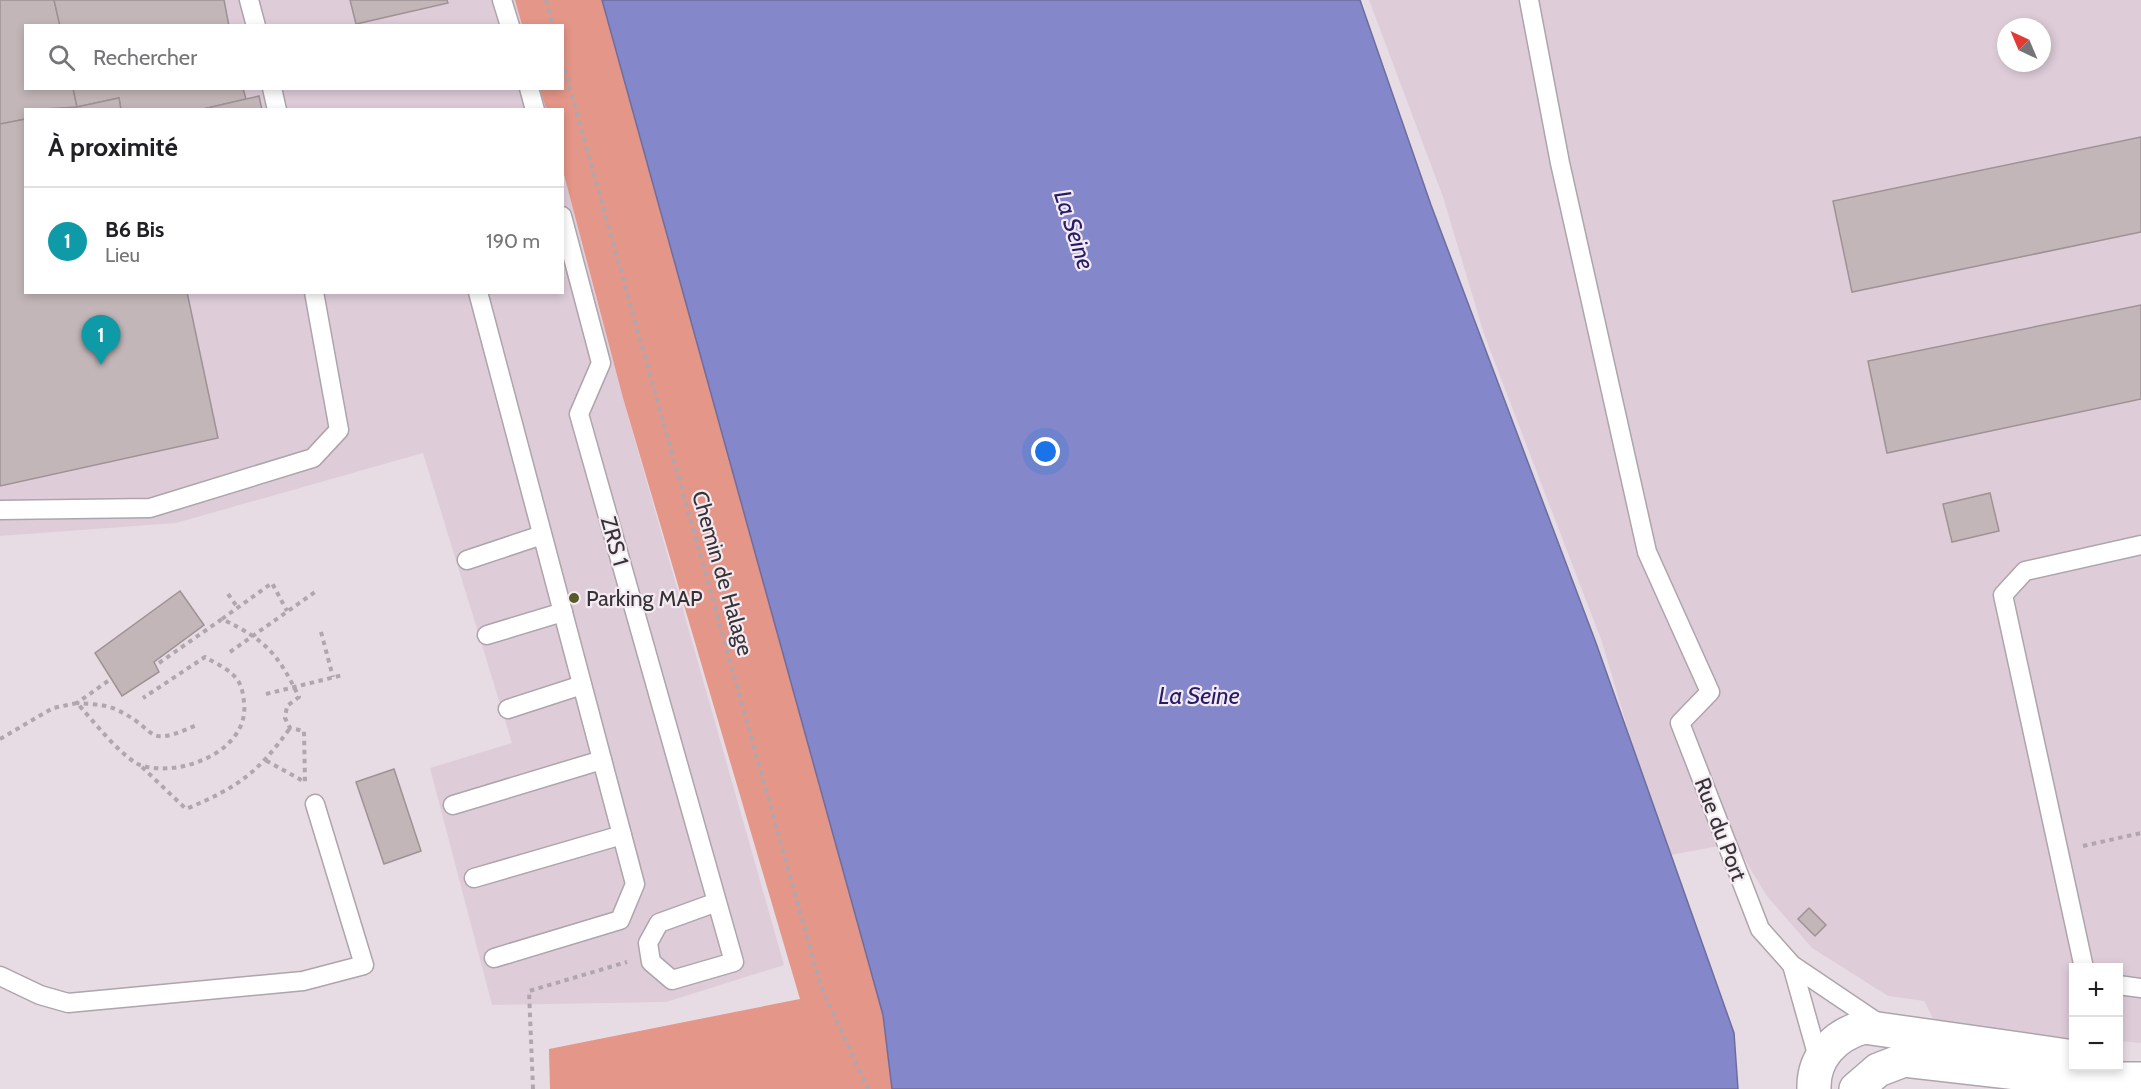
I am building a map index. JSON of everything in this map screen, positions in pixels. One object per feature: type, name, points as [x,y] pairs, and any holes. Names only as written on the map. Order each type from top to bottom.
[{"type":"main road","points":[[1816,1075],[1836,1039],[1850,1031],[1864,1028],[1888,1029],[2069,1056]]},
{"type":"main road","points":[[1856,1089],[1878,1070],[1904,1060],[2068,1079],[2141,1079]]},
{"type":"main road","points":[[2123,1068],[2141,1072]]},
{"type":"lane","points":[[249,0],[255,24]]},
{"type":"lane","points":[[502,0],[509,24]]},
{"type":"lane","name":"Rue du Port","points":[[1529,0],[1560,163],[1647,552],[1710,692],[1680,723],[1760,930],[1792,966],[1888,1029]]},
{"type":"lane","points":[[272,90],[277,108]]},
{"type":"lane","points":[[529,90],[530,108]]},
{"type":"lane","name":"ZRS 1","points":[[564,224],[600,363],[579,414],[734,962],[672,980],[651,962],[648,943],[659,923],[717,902]]},
{"type":"lane","points":[[0,510],[150,508],[313,458],[339,430],[314,294]]},
{"type":"lane","points":[[479,294],[635,884],[620,920],[494,958]]},
{"type":"lane","points":[[466,560],[542,535]]},
{"type":"lane","points":[[2083,963],[2003,596],[2025,571],[2141,545]]},
{"type":"lane","points":[[487,636],[563,612]]},
{"type":"lane","points":[[508,709],[582,685]]},
{"type":"lane","points":[[453,805],[602,760]]},
{"type":"lane","points":[[0,976],[40,995],[68,1004],[303,981],[364,965],[315,804]]},
{"type":"lane","points":[[474,878],[622,835]]},
{"type":"lane","name":"Rue du Port","points":[[1792,966],[1816,1075]]},
{"type":"lane","points":[[2123,986],[2141,988]]},
{"type":"path","points":[[546,0],[552,24]]},
{"type":"path","name":"Chemin de Halage","points":[[564,67],[821,987],[868,1089]]},
{"type":"path","points":[[159,663],[272,583],[287,611]]},
{"type":"path","points":[[230,652],[315,592]]},
{"type":"path","points":[[228,594],[238,608]]},
{"type":"path","points":[[222,620],[254,634],[280,662],[299,697],[287,706],[285,718],[290,728],[304,732],[305,783],[266,760]]},
{"type":"path","points":[[321,632],[333,678]]},
{"type":"path","points":[[142,766],[176,767],[205,760],[230,745],[246,716],[243,688],[233,674],[205,657],[143,698]]},
{"type":"path","points":[[266,694],[343,675]]},
{"type":"path","points":[[77,703],[108,681]]},
{"type":"path","points":[[77,703],[107,738],[142,766],[186,808],[222,794],[253,773],[269,758],[290,728]]},
{"type":"path","points":[[0,739],[53,708],[77,703],[113,707],[156,737],[171,737],[200,724]]},
{"type":"path","points":[[2058,851],[2141,833]]},
{"type":"shaded area","points":[[0,0],[515,0],[522,24],[24,24],[24,90],[541,90],[546,108],[24,108],[24,294],[564,294],[564,175],[623,398],[784,965],[666,1002],[492,1005],[430,768],[512,743],[423,453],[176,523],[0,536]]},
{"type":"shaded area","points":[[515,0],[602,0],[883,1015],[892,1089],[550,1089],[549,1049],[800,999],[623,398],[564,175],[564,108],[546,108],[540,90],[564,90],[564,24],[522,24]]},
{"type":"shaded area","points":[[1369,0],[2141,0],[2141,1043],[2123,1041],[2123,963],[2069,963],[2069,1038],[1937,1026],[1924,1001],[1888,996],[1812,948],[1766,895],[1735,843],[1665,856],[1602,642],[1484,334],[1443,197]]},
{"type":"water","name":"La Seine","points":[[602,0],[1360,0],[1431,205],[1596,643],[1734,1033],[1738,1089],[892,1089],[883,1015]]},
{"type":"building","points":[[0,0],[54,0],[60,24],[24,24],[24,90],[73,90],[77,107],[24,108],[24,119],[0,124]]},
{"type":"building","points":[[54,0],[224,0],[229,24],[60,24]]},
{"type":"building","points":[[350,0],[447,0],[448,3],[356,24]]},
{"type":"building","points":[[73,90],[244,90],[246,99],[208,108],[121,108],[119,98],[77,107]]},
{"type":"building","points":[[259,96],[262,108],[208,108]]},
{"type":"building","points":[[119,98],[121,108],[73,108]]},
{"type":"building","points":[[24,119],[24,294],[187,294],[218,438],[0,486],[0,124]]},
{"type":"building","points":[[2141,137],[2141,232],[1852,292],[1833,201]]},
{"type":"building","points":[[2141,305],[2141,399],[1887,453],[1868,361]]},
{"type":"building","points":[[1990,493],[1999,531],[1952,542],[1943,504]]},
{"type":"building","points":[[180,591],[204,625],[154,662],[159,672],[122,696],[95,653]]},
{"type":"building","points":[[394,769],[421,851],[384,864],[356,782]]},
{"type":"building","points":[[1809,908],[1826,925],[1815,936],[1798,919]]},
{"type":"place","name":"B6 Bis","points":[[101,365]]},
{"type":"place","name":"Parking MAP","points":[[574,598]]}]
